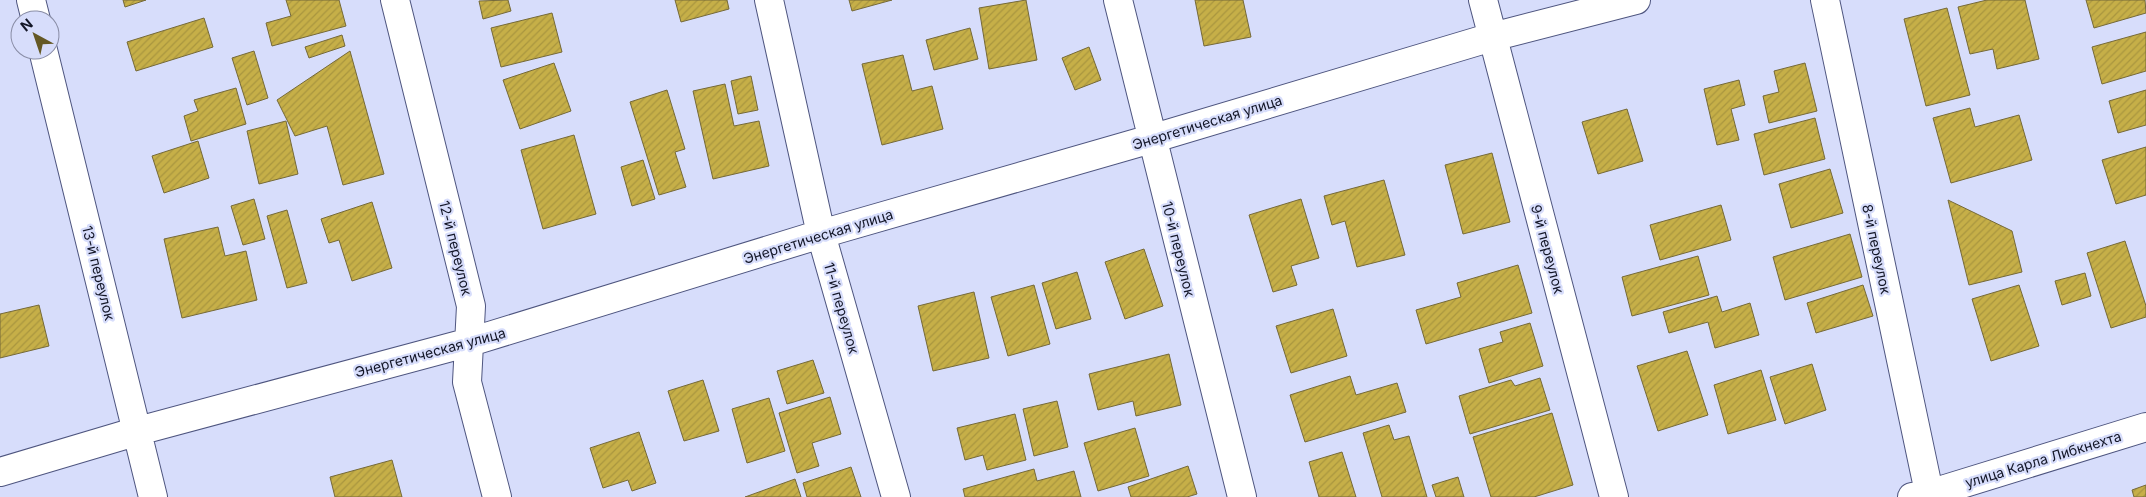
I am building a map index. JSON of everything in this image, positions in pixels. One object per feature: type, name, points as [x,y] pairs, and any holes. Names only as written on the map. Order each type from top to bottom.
[{"type":"street","name":"12-й переулок","points":[[395,0],[471,306],[467,382],[496,497]]},
{"type":"street","name":"11-й переулок","points":[[769,0],[821,234],[896,497]]},
{"type":"street","name":"10-й переулок","points":[[1118,0],[1151,139],[1242,497]]},
{"type":"street","name":"9-й переулок","points":[[1483,0],[1614,497]]},
{"type":"street","name":"Энергетическая улица","points":[[0,472],[138,430],[470,342],[821,234],[1151,139],[1492,37],[1636,0]]},
{"type":"street","name":"8-й переулок","points":[[1825,0],[1923,496]]},
{"type":"street","name":"13-й переулок","points":[[46,60],[153,497]]},
{"type":"street","name":"улица Карла Либкнехта","points":[[1923,496],[2146,427]]},
{"type":"building","points":[[123,0],[146,0],[125,7]]},
{"type":"building","points":[[286,0],[339,0],[346,26],[272,46],[266,23],[291,16]]},
{"type":"building","points":[[508,0],[511,11],[483,19],[479,1]]},
{"type":"building","points":[[675,0],[727,0],[729,9],[681,22]]},
{"type":"building","points":[[849,0],[892,0],[852,11]]},
{"type":"building","points":[[1026,0],[1037,60],[989,69],[979,8]]},
{"type":"building","points":[[1195,0],[1243,0],[1251,37],[1204,46]]},
{"type":"building","points":[[1987,0],[2025,0],[2039,59],[1997,69],[1993,49],[1970,54],[1958,7]]},
{"type":"building","points":[[2086,0],[2145,0],[2146,13],[2094,28]]},
{"type":"building","points":[[1947,8],[1970,95],[1926,106],[1904,19]]},
{"type":"building","points":[[552,13],[562,52],[501,67],[491,28]]},
{"type":"building","points":[[204,18],[213,47],[136,71],[127,42]]},
{"type":"building","points":[[970,28],[978,59],[934,70],[926,40]]},
{"type":"building","points":[[2146,32],[2146,71],[2102,84],[2092,47]]},
{"type":"building","points":[[342,35],[345,46],[309,58],[305,47]]},
{"type":"building","points":[[1089,47],[1101,80],[1075,90],[1062,58]]},
{"type":"building","points":[[254,51],[268,98],[247,105],[232,58]]},
{"type":"building","points":[[350,51],[384,174],[343,185],[327,126],[295,136],[277,100]]},
{"type":"building","points":[[903,55],[912,91],[932,86],[943,129],[882,145],[862,64]]},
{"type":"building","points":[[554,63],[571,111],[520,129],[503,80]]},
{"type":"building","points":[[1805,63],[1817,111],[1769,123],[1763,96],[1779,92],[1774,71]]},
{"type":"building","points":[[751,76],[758,110],[738,114],[731,81]]},
{"type":"building","points":[[1739,80],[1745,105],[1731,109],[1739,140],[1717,145],[1704,89]]},
{"type":"building","points":[[725,84],[734,126],[759,121],[769,166],[713,179],[693,91]]},
{"type":"building","points":[[236,88],[246,124],[191,141],[184,116],[198,111],[194,100]]},
{"type":"building","points":[[667,90],[685,149],[675,152],[686,187],[659,195],[630,102]]},
{"type":"building","points":[[2146,90],[2146,125],[2118,133],[2109,101]]},
{"type":"building","points":[[1970,108],[1975,127],[2019,115],[2032,160],[1951,183],[1933,118]]},
{"type":"building","points":[[1627,109],[1643,161],[1598,174],[1582,122]]},
{"type":"building","points":[[1815,118],[1825,159],[1764,175],[1754,134]]},
{"type":"building","points":[[286,121],[298,174],[259,184],[247,131]]},
{"type":"building","points":[[574,135],[596,214],[543,229],[521,150]]},
{"type":"building","points":[[198,141],[209,178],[164,193],[152,156]]},
{"type":"building","points":[[2146,147],[2146,195],[2116,204],[2102,160]]},
{"type":"building","points":[[1492,153],[1510,222],[1463,234],[1445,165]]},
{"type":"building","points":[[643,160],[655,199],[632,206],[621,167]]},
{"type":"building","points":[[1830,169],[1843,213],[1791,228],[1779,184]]},
{"type":"building","points":[[1384,180],[1405,255],[1357,267],[1345,221],[1332,225],[1324,196]]},
{"type":"building","points":[[254,199],[265,239],[243,245],[231,206]]},
{"type":"building","points":[[1301,199],[1319,258],[1291,266],[1297,285],[1273,292],[1249,215]]},
{"type":"building","points":[[1948,200],[2012,231],[2022,272],[1969,285]]},
{"type":"building","points":[[372,202],[392,268],[352,281],[339,240],[329,243],[321,219]]},
{"type":"building","points":[[1721,205],[1731,240],[1660,260],[1650,225]]},
{"type":"building","points":[[287,210],[307,283],[287,288],[267,216]]},
{"type":"building","points":[[218,227],[225,256],[246,251],[257,300],[182,318],[164,239]]},
{"type":"building","points":[[1850,234],[1862,277],[1785,300],[1773,257]]},
{"type":"building","points":[[2125,241],[2146,306],[2146,317],[2111,328],[2087,253]]},
{"type":"building","points":[[1144,249],[1163,306],[1125,319],[1105,262]]},
{"type":"building","points":[[1698,256],[1709,295],[1632,316],[1622,277]]},
{"type":"building","points":[[1518,265],[1532,313],[1426,344],[1416,310],[1461,297],[1457,283]]},
{"type":"building","points":[[1077,272],[1091,319],[1056,329],[1042,283]]},
{"type":"building","points":[[2085,273],[2091,296],[2062,305],[2055,281]]},
{"type":"building","points":[[1034,285],[1050,344],[1008,356],[991,297]]},
{"type":"building","points":[[1863,285],[1873,316],[1816,333],[1807,303]]},
{"type":"building","points":[[2019,285],[2039,346],[1991,361],[1972,299]]},
{"type":"building","points":[[974,292],[989,358],[933,371],[918,306]]},
{"type":"building","points":[[1717,296],[1722,312],[1750,303],[1759,335],[1715,348],[1708,322],[1669,333],[1663,312]]},
{"type":"building","points":[[39,305],[49,346],[0,358],[0,314]]},
{"type":"building","points":[[1333,309],[1347,356],[1291,373],[1276,326]]},
{"type":"building","points":[[1530,323],[1543,366],[1489,383],[1479,349],[1503,342],[1500,332]]},
{"type":"building","points":[[1687,351],[1708,415],[1658,431],[1637,366]]},
{"type":"building","points":[[1169,354],[1181,405],[1136,416],[1133,401],[1098,410],[1089,374]]},
{"type":"building","points":[[813,360],[824,393],[787,404],[777,371]]},
{"type":"building","points":[[1812,364],[1826,410],[1785,424],[1770,377]]},
{"type":"building","points":[[1761,370],[1776,420],[1728,434],[1714,385]]},
{"type":"building","points":[[1350,376],[1356,395],[1397,383],[1406,412],[1305,442],[1290,395]]},
{"type":"building","points":[[1540,378],[1550,410],[1470,434],[1459,396],[1511,380],[1515,386]]},
{"type":"building","points":[[703,380],[719,431],[684,441],[668,391]]},
{"type":"building","points":[[830,397],[841,434],[812,443],[819,466],[797,473],[779,413]]},
{"type":"building","points":[[769,398],[785,451],[747,463],[732,409]]},
{"type":"building","points":[[1057,401],[1068,447],[1034,456],[1023,409]]},
{"type":"building","points":[[1552,413],[1573,485],[1534,497],[1491,497],[1473,437]]},
{"type":"building","points":[[1015,414],[1026,460],[987,470],[983,455],[965,460],[957,428]]},
{"type":"building","points":[[1389,425],[1394,440],[1409,436],[1427,497],[1382,497],[1363,433]]},
{"type":"building","points":[[1135,428],[1149,476],[1098,491],[1084,443]]},
{"type":"building","points":[[639,432],[656,483],[632,491],[628,480],[603,488],[590,448]]},
{"type":"building","points":[[1342,452],[1356,497],[1319,497],[1309,462]]},
{"type":"building","points":[[392,460],[402,497],[335,497],[330,477]]},
{"type":"building","points":[[1188,466],[1197,494],[1187,497],[1131,497],[1128,487]]},
{"type":"building","points":[[851,467],[861,497],[807,497],[803,483]]},
{"type":"building","points":[[1034,469],[1037,481],[1074,471],[1081,497],[965,497],[963,489]]},
{"type":"building","points":[[1458,477],[1464,497],[1436,497],[1432,485]]},
{"type":"building","points":[[795,479],[801,497],[745,497]]},
{"type":"building","points":[[2146,485],[2146,497],[2134,497],[2132,490]]}]
